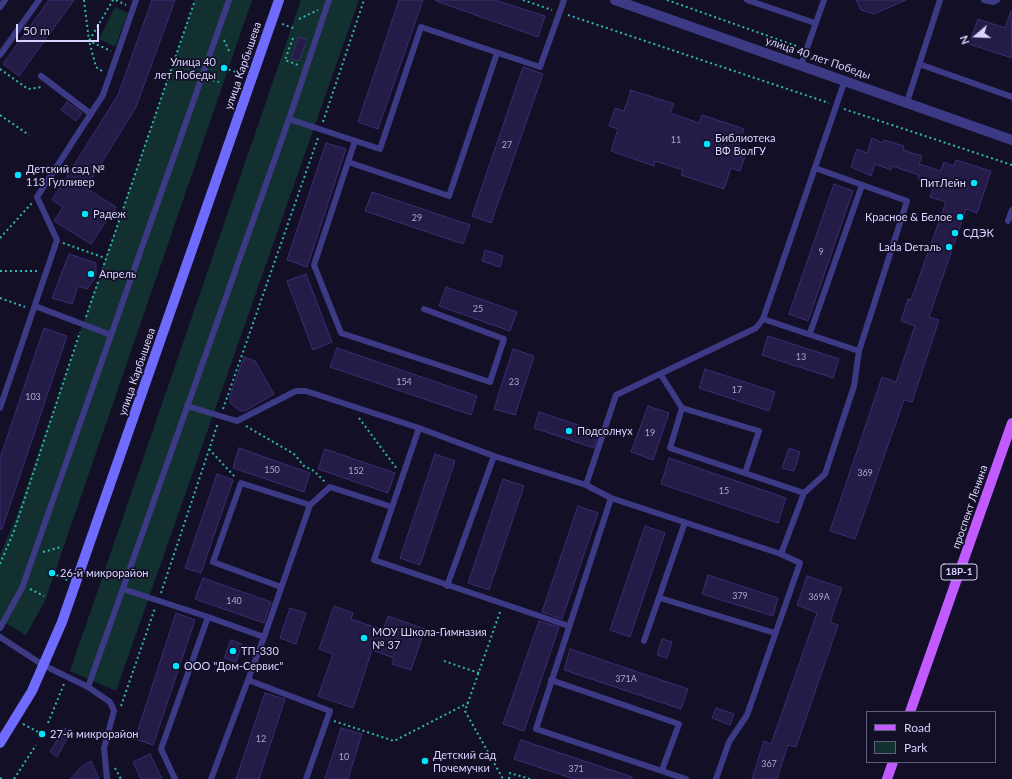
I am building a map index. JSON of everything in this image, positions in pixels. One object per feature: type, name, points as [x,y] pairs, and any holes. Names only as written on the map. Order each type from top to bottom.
[{"type":"main road","name":"проспект Ленина","points":[[910,711],[1010,434],[1012,423]]},
{"type":"main road","points":[[887,779],[893,763]]},
{"type":"street","name":"улица Карбышева","points":[[0,744],[32,691],[62,622],[279,0]]},
{"type":"street","name":"улица 40 лет Победы","points":[[615,0],[1012,140]]},
{"type":"lane","points":[[0,6],[5,0]]},
{"type":"lane","points":[[0,55],[39,0]]},
{"type":"lane","points":[[0,408],[56,240],[37,197],[103,95],[136,0]]},
{"type":"lane","points":[[0,628],[23,585],[34,555],[229,0]]},
{"type":"lane","points":[[289,119],[380,149],[420,28],[540,67],[564,0]]},
{"type":"lane","points":[[747,0],[815,23]]},
{"type":"lane","points":[[801,65],[824,0]]},
{"type":"lane","points":[[907,102],[940,0]]},
{"type":"lane","points":[[984,0],[993,2],[996,0]]},
{"type":"lane","points":[[88,687],[289,119],[328,2]]},
{"type":"lane","points":[[348,162],[449,196],[497,53]]},
{"type":"lane","points":[[919,64],[1012,97]]},
{"type":"lane","points":[[41,76],[91,114]]},
{"type":"lane","points":[[586,485],[616,395],[756,328],[763,319],[845,80]]},
{"type":"lane","points":[[355,141],[314,265],[341,333],[490,382],[504,339],[424,309]]},
{"type":"lane","points":[[781,554],[804,493],[825,474],[854,386],[859,350],[907,201],[815,168]]},
{"type":"lane","points":[[810,333],[862,185]]},
{"type":"lane","points":[[1008,221],[1012,210]]},
{"type":"lane","points":[[35,306],[83,326],[111,335]]},
{"type":"lane","points":[[763,319],[859,350]]},
{"type":"lane","points":[[660,375],[682,408],[759,432],[745,473]]},
{"type":"lane","points":[[0,388],[6,392]]},
{"type":"lane","points":[[187,406],[237,421],[296,391],[306,391],[419,428],[494,456],[586,485],[611,498],[781,554],[800,563],[746,714],[729,742],[716,779]]},
{"type":"lane","points":[[682,408],[670,448],[804,493]]},
{"type":"lane","points":[[419,428],[402,474],[374,560],[502,605],[569,626]]},
{"type":"lane","points":[[447,586],[494,456]]},
{"type":"lane","points":[[281,587],[213,562],[241,483],[310,505]]},
{"type":"lane","points":[[211,779],[264,637],[310,505],[330,487],[392,507]]},
{"type":"lane","points":[[611,498],[536,729],[686,779]]},
{"type":"lane","points":[[644,641],[685,522]]},
{"type":"lane","points":[[123,589],[264,637]]},
{"type":"lane","points":[[660,598],[776,633]]},
{"type":"lane","points":[[175,779],[161,749],[208,617]]},
{"type":"lane","points":[[0,637],[43,665],[88,687],[110,702],[114,711],[104,748],[107,779]]},
{"type":"lane","points":[[248,680],[330,711],[306,779]]},
{"type":"lane","points":[[551,680],[679,724],[662,770]]},
{"type":"path","points":[[84,0],[89,41],[96,67],[110,76]]},
{"type":"path","points":[[89,41],[113,0]]},
{"type":"path","points":[[0,564],[14,531],[105,258],[195,0]]},
{"type":"path","points":[[119,713],[220,416],[321,129],[364,0]]},
{"type":"path","points":[[523,0],[1012,165]]},
{"type":"path","points":[[667,0],[806,50]]},
{"type":"path","points":[[299,19],[328,2]]},
{"type":"path","points":[[271,21],[296,29]]},
{"type":"path","points":[[293,38],[285,60],[305,68]]},
{"type":"path","points":[[89,41],[118,54]]},
{"type":"path","points":[[224,68],[252,77]]},
{"type":"path","points":[[0,69],[28,89]]},
{"type":"path","points":[[0,115],[29,135]]},
{"type":"path","points":[[0,238],[37,197]]},
{"type":"path","points":[[56,240],[105,258]]},
{"type":"path","points":[[0,272],[46,271]]},
{"type":"path","points":[[350,405],[402,474]]},
{"type":"path","points":[[237,421],[294,454],[304,466],[314,471],[330,487]]},
{"type":"path","points":[[209,449],[241,483]]},
{"type":"path","points":[[34,555],[61,547]]},
{"type":"path","points":[[52,573],[76,583]]},
{"type":"path","points":[[23,585],[44,596]]},
{"type":"path","points":[[502,605],[465,711],[502,779]]},
{"type":"path","points":[[444,661],[479,673]]},
{"type":"path","points":[[48,723],[67,677]]},
{"type":"path","points":[[327,719],[394,740],[468,703]]},
{"type":"path","points":[[15,720],[42,734]]},
{"type":"path","points":[[14,779],[36,745]]},
{"type":"path","points":[[509,779],[510,773],[530,779]]},
{"type":"green space","points":[[195,0],[252,0],[45,601],[26,635],[0,620],[0,555],[17,515]]},
{"type":"green space","points":[[301,0],[359,0],[116,691],[70,671]]},
{"type":"green space","points":[[115,7],[128,13],[115,47],[99,39]]},
{"type":"building","points":[[49,0],[74,0],[19,76],[3,64]]},
{"type":"building","points":[[152,0],[175,0],[136,107],[86,188],[116,207],[91,244],[54,221],[63,207],[52,200],[118,95]]},
{"type":"building","points":[[399,0],[423,0],[378,129],[358,122]]},
{"type":"building","points":[[436,0],[495,0],[545,16],[538,37]]},
{"type":"building","points":[[856,0],[906,0],[874,14],[861,10]]},
{"type":"building","points":[[1011,11],[1012,58],[969,44],[978,19],[1005,28]]},
{"type":"building","points":[[299,37],[307,40],[299,61],[291,59]]},
{"type":"building","points":[[523,67],[543,74],[491,223],[472,216]]},
{"type":"building","points":[[631,90],[674,104],[670,113],[699,123],[702,115],[744,129],[737,150],[746,153],[740,171],[731,168],[724,189],[681,175],[683,170],[655,161],[654,166],[611,151],[618,129],[609,126],[615,108],[624,111]]},
{"type":"building","points":[[67,102],[82,113],[76,121],[61,110]]},
{"type":"building","points":[[872,138],[883,143],[884,140],[904,146],[903,150],[922,156],[919,164],[941,171],[944,162],[954,166],[956,160],[991,171],[977,213],[966,209],[929,317],[939,320],[912,402],[904,400],[855,539],[830,531],[882,377],[896,382],[915,326],[901,321],[908,299],[911,300],[946,202],[930,197],[934,185],[918,179],[919,175],[892,166],[891,170],[875,164],[871,176],[851,167],[857,149],[867,153]]},
{"type":"building","points":[[326,143],[346,149],[307,267],[287,260]]},
{"type":"building","points":[[834,184],[853,191],[808,321],[789,314]]},
{"type":"building","points":[[372,192],[470,225],[463,244],[365,211]]},
{"type":"building","points":[[485,250],[503,256],[500,267],[482,261]]},
{"type":"building","points":[[69,254],[96,263],[96,275],[93,281],[87,289],[78,286],[72,304],[52,298]]},
{"type":"building","points":[[306,274],[332,342],[313,350],[287,281]]},
{"type":"building","points":[[446,287],[517,312],[510,331],[439,306]]},
{"type":"building","points":[[44,328],[67,336],[2,529],[0,529],[0,458]]},
{"type":"building","points":[[768,336],[839,359],[833,378],[762,355]]},
{"type":"building","points":[[337,348],[477,396],[471,415],[330,367]]},
{"type":"building","points":[[513,349],[534,356],[515,415],[494,409]]},
{"type":"building","points":[[244,357],[255,361],[274,394],[247,410],[240,411],[230,403],[230,396]]},
{"type":"building","points":[[705,369],[775,392],[769,411],[699,388]]},
{"type":"building","points":[[648,406],[669,413],[653,460],[631,452]]},
{"type":"building","name":"Подсолнух","points":[[539,412],[599,432],[594,448],[534,428]]},
{"type":"building","points":[[239,448],[310,473],[304,492],[233,468]]},
{"type":"building","points":[[789,448],[800,452],[794,471],[782,468]]},
{"type":"building","points":[[325,449],[395,473],[388,493],[318,469]]},
{"type":"building","points":[[435,454],[455,461],[420,565],[400,558]]},
{"type":"building","points":[[669,458],[786,498],[778,523],[661,484]]},
{"type":"building","points":[[217,474],[233,480],[201,573],[185,568]]},
{"type":"building","points":[[503,479],[524,486],[489,590],[468,583]]},
{"type":"building","points":[[578,506],[598,513],[562,619],[542,612]]},
{"type":"building","points":[[645,526],[665,533],[630,637],[610,630]]},
{"type":"building","points":[[708,575],[778,598],[773,616],[702,594]]},
{"type":"building","points":[[807,576],[842,588],[830,622],[838,625],[796,747],[788,745],[777,779],[752,779],[764,741],[771,744],[817,613],[797,605]]},
{"type":"building","points":[[203,578],[271,602],[264,623],[195,599]]},
{"type":"building","points":[[334,606],[353,613],[351,619],[383,630],[388,616],[425,629],[411,670],[392,664],[394,658],[372,650],[353,708],[318,696],[333,654],[319,649]]},
{"type":"building","points":[[290,608],[306,613],[296,644],[280,638]]},
{"type":"building","points":[[176,613],[195,620],[153,745],[135,739]]},
{"type":"building","points":[[539,621],[559,627],[524,731],[503,724]]},
{"type":"building","points":[[662,639],[672,642],[667,658],[657,655]]},
{"type":"building","name":"ТП-330","points":[[231,640],[242,644],[236,662],[224,658]]},
{"type":"building","points":[[570,649],[688,689],[681,709],[564,670]]},
{"type":"building","points":[[265,693],[285,699],[259,779],[236,779]]},
{"type":"building","points":[[716,708],[734,714],[730,725],[712,718]]},
{"type":"building","points":[[64,728],[71,732],[57,757],[50,752]]},
{"type":"building","points":[[341,728],[362,734],[348,779],[325,779]]},
{"type":"building","points":[[521,740],[632,777],[632,779],[574,779],[514,759]]},
{"type":"building","points":[[150,754],[162,779],[141,779],[133,762]]},
{"type":"building","points":[[91,761],[99,779],[70,779],[81,767]]},
{"type":"place","name":"Улица 40 лет Победы","points":[[224,68]]},
{"type":"place","name":"Библиотека ВФ ВолГУ","points":[[707,144]]},
{"type":"place","name":"Детский сад № 113 Гулливер","points":[[18,175]]},
{"type":"place","name":"ПитЛейн","points":[[974,183]]},
{"type":"place","name":"Радеж","points":[[85,214]]},
{"type":"place","name":"Красное & Белое","points":[[960,217]]},
{"type":"place","name":"СДЭК","points":[[955,233]]},
{"type":"place","name":"Lada Dеталь","points":[[949,247]]},
{"type":"place","name":"Апрель","points":[[91,274]]},
{"type":"place","name":"Подсолнух","points":[[569,431]]},
{"type":"place","name":"26-й микрорайон","points":[[52,573]]},
{"type":"place","name":"МОУ Школа-Гимназия № 37","points":[[364,638]]},
{"type":"place","name":"ТП-330","points":[[233,651]]},
{"type":"place","name":"ООО \"Дом-Сервис\"","points":[[176,666]]},
{"type":"place","name":"27-й микрорайон","points":[[42,734]]},
{"type":"place","name":"Детский сад Почемучки","points":[[425,761]]}]
